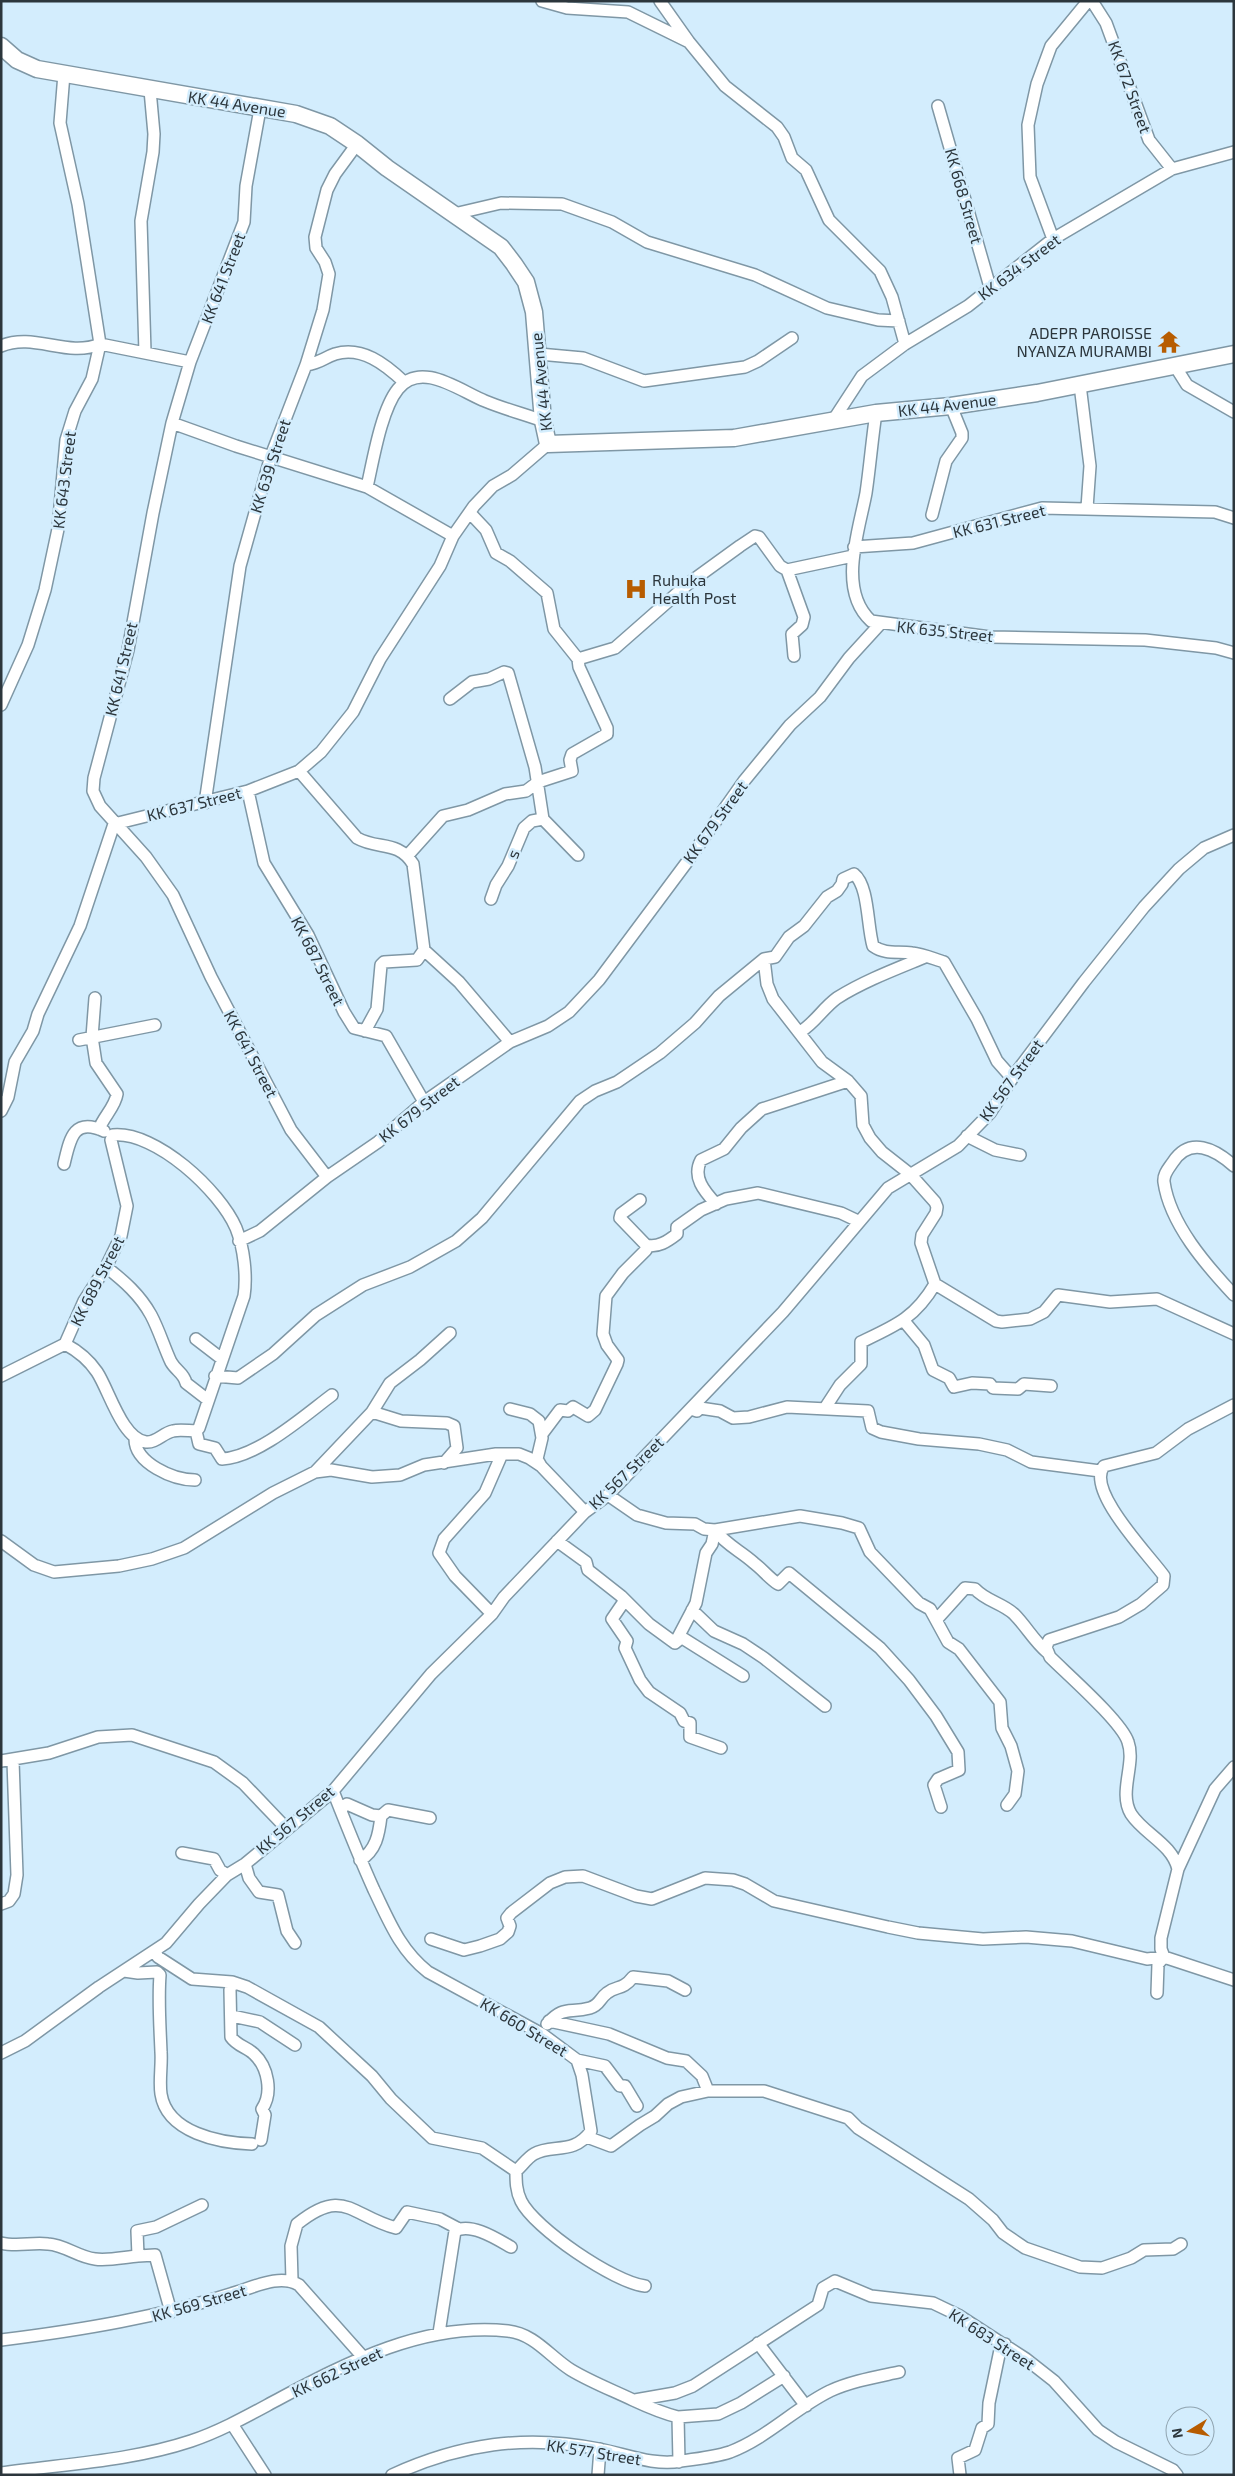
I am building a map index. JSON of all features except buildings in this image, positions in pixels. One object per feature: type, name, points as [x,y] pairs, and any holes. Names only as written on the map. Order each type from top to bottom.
[{"type":"main road","name":"KK 44 Avenue","points":[[1,46],[24,63],[37,69],[296,114],[330,126],[501,247],[526,282],[534,312],[539,354],[543,421],[548,444],[734,438],[876,413],[951,406],[1080,385],[1234,354]]},
{"type":"street","points":[[542,1],[567,8],[628,12],[689,42]]},
{"type":"street","points":[[660,1],[689,42],[725,86],[777,127],[784,137],[792,158],[806,170],[829,220],[880,271],[892,297],[905,344]]},
{"type":"street","points":[[1053,239],[1030,177],[1028,125],[1038,84],[1052,46],[1090,1]]},
{"type":"street","name":"KK 672 Street","points":[[1090,1],[1106,23],[1149,140],[1172,169]]},
{"type":"street","name":"KK 643 Street","points":[[1,705],[28,645],[45,590],[58,529],[66,440],[75,411],[92,379],[100,344],[78,204],[60,123],[64,74]]},
{"type":"street","points":[[145,352],[141,221],[153,152],[154,134],[150,90]]},
{"type":"street","name":"KK 668 Street","points":[[938,106],[990,287]]},
{"type":"street","name":"KK 641 Street","points":[[260,109],[246,186],[244,222],[190,362],[172,423],[152,513],[128,650],[94,778],[93,791],[100,806],[114,824],[146,857],[173,895],[211,977],[291,1130],[327,1177]]},
{"type":"street","name":"KK 639 Street","points":[[205,803],[240,566],[271,456],[306,365],[323,310],[329,274],[325,262],[316,248],[315,237],[327,190],[335,174],[357,144]]},
{"type":"street","name":"KK 634 Street","points":[[832,422],[862,376],[905,344],[968,306],[1053,239],[1172,169],[1234,152]]},
{"type":"street","points":[[454,214],[501,204],[562,204],[612,222],[647,242],[755,276],[827,308],[878,320],[899,321]]},
{"type":"street","points":[[539,354],[583,358],[644,381],[744,367],[758,361],[792,338]]},
{"type":"street","points":[[1,346],[16,341],[28,341],[78,349],[100,344],[190,362]]},
{"type":"street","points":[[306,365],[324,362],[329,356],[338,353],[357,352],[383,364],[404,382]]},
{"type":"street","points":[[1175,366],[1187,385],[1234,412]]},
{"type":"street","points":[[367,487],[389,404],[404,382],[412,378],[432,378],[446,381],[484,401],[543,421]]},
{"type":"street","points":[[1080,385],[1090,466],[1087,508]]},
{"type":"street","points":[[932,515],[946,462],[962,438],[962,433],[951,406]]},
{"type":"street","name":"KK 635 Street","points":[[876,413],[866,493],[854,552],[853,590],[861,612],[871,620],[881,624],[990,637],[1145,640],[1216,648],[1234,653]]},
{"type":"street","points":[[172,423],[236,446],[367,487],[453,536]]},
{"type":"street","name":"KK 637 Street","points":[[114,824],[248,791],[299,771],[321,752],[354,712],[380,659],[440,566],[453,536],[470,512],[493,486],[512,475],[548,444]]},
{"type":"street","name":"KK 631 Street","points":[[787,570],[854,552],[913,542],[1042,508],[1215,512],[1234,518]]},
{"type":"street","points":[[408,855],[443,816],[468,810],[505,794],[526,791],[538,782],[572,771],[570,760],[572,754],[607,734],[607,728],[579,667],[578,659],[554,629],[547,593],[510,560],[496,552],[486,530],[470,512]]},
{"type":"street","points":[[578,659],[614,648],[689,583],[755,536],[759,536],[780,566],[787,570],[804,617],[802,625],[792,634],[794,656]]},
{"type":"street","name":"KK 679 Street","points":[[239,1241],[260,1231],[327,1177],[378,1142],[424,1102],[510,1042],[548,1026],[569,1012],[599,980],[687,862],[744,781],[790,725],[820,697],[849,658],[881,624]]},
{"type":"street","points":[[450,699],[472,682],[489,679],[504,672],[508,673],[538,782],[543,818],[578,855]]},
{"type":"street","points":[[299,771],[357,838],[365,843],[395,847],[408,855],[413,864],[424,950],[459,982],[510,1042]]},
{"type":"street","name":"KK 687 Street","points":[[248,791],[264,863],[308,935],[344,1012],[354,1028],[386,1036],[424,1102]]},
{"type":"street","name":"s","points":[[491,898],[526,824],[543,818]]},
{"type":"street","points":[[1,1111],[8,1097],[15,1062],[34,1031],[38,1014],[80,926],[114,824]]},
{"type":"street","name":"KK 567 Street","points":[[1,2052],[25,2041],[166,1943],[199,1904],[227,1876],[245,1864],[333,1791],[431,1674],[492,1614],[504,1598],[586,1512],[608,1495],[783,1312],[858,1221],[888,1188],[958,1146],[990,1113],[1012,1078],[1084,982],[1144,907],[1179,869],[1204,848],[1234,835]]},
{"type":"street","points":[[215,1376],[238,1378],[273,1354],[316,1315],[363,1285],[410,1267],[456,1241],[482,1218],[580,1101],[595,1091],[617,1082],[660,1053],[695,1023],[719,996],[764,959],[775,957],[789,937],[804,926],[827,896],[837,891],[843,879],[854,874],[859,878],[863,890],[873,946],[891,953],[912,953],[944,962],[981,1027],[997,1061],[1012,1078]]},
{"type":"street","points":[[365,1031],[377,1009],[381,965],[384,962],[417,960],[424,950]]},
{"type":"street","points":[[800,1032],[809,1026],[836,999],[876,978],[925,957]]},
{"type":"street","points":[[764,959],[767,984],[773,999],[822,1062],[848,1081],[861,1096],[863,1125],[870,1138],[882,1152],[910,1174],[937,1207],[936,1213],[922,1235],[921,1242],[936,1284],[996,1321],[1030,1319],[1044,1312],[1058,1295],[1110,1302],[1157,1299],[1234,1334]]},
{"type":"street","points":[[95,998],[92,1037],[96,1062],[116,1094],[115,1103],[103,1119],[99,1129]]},
{"type":"street","points":[[79,1040],[155,1025]]},
{"type":"street","points":[[716,1204],[696,1173],[701,1160],[724,1149],[741,1128],[762,1108],[848,1081]]},
{"type":"street","points":[[64,1164],[75,1130],[87,1126],[158,1148],[187,1169],[211,1191],[225,1209],[236,1229],[246,1284],[244,1296],[215,1376],[201,1424],[196,1431],[199,1444],[215,1448],[222,1459],[234,1458],[285,1432],[332,1394]]},
{"type":"street","name":"KK 689 Street","points":[[65,1344],[84,1301],[106,1267],[121,1236],[127,1206],[111,1140],[116,1135]]},
{"type":"street","points":[[967,1136],[995,1150],[1020,1155]]},
{"type":"street","points":[[1234,1166],[1226,1159],[1203,1148],[1187,1148],[1179,1153],[1165,1174],[1164,1182],[1182,1228],[1234,1295]]},
{"type":"street","points":[[640,1200],[621,1214],[620,1218],[646,1245],[654,1247],[677,1234],[677,1227],[701,1210],[726,1199],[758,1193],[841,1213],[858,1221]]},
{"type":"street","points":[[542,1434],[560,1410],[568,1411],[573,1407],[588,1416],[594,1410],[618,1360],[607,1344],[603,1334],[606,1296],[623,1272],[646,1250],[646,1245]]},
{"type":"street","points":[[106,1267],[129,1285],[142,1301],[152,1316],[173,1365],[185,1376],[186,1383],[208,1400]]},
{"type":"street","points":[[825,1408],[840,1385],[861,1364],[861,1342],[904,1321],[928,1297],[936,1284]]},
{"type":"street","points":[[904,1321],[924,1345],[933,1370],[949,1378],[954,1386],[972,1383],[990,1384],[998,1390],[1018,1389],[1024,1384],[1051,1386]]},
{"type":"street","points":[[316,1472],[372,1412],[390,1383],[420,1360],[450,1333]]},
{"type":"street","points":[[196,1339],[222,1359]]},
{"type":"street","points":[[1,1376],[65,1344],[82,1355],[97,1372],[127,1431],[135,1438],[145,1442],[155,1441],[162,1435],[176,1430],[196,1431]]},
{"type":"street","points":[[1047,1652],[1049,1640],[1119,1617],[1141,1604],[1163,1585],[1164,1576],[1107,1500],[1100,1484],[1100,1471],[1104,1466],[1156,1453],[1188,1429],[1234,1405]]},
{"type":"street","points":[[691,1409],[697,1411],[700,1408],[709,1408],[733,1418],[787,1408],[868,1411],[872,1428],[881,1432],[919,1439],[979,1444],[1007,1450],[1031,1462],[1100,1471]]},
{"type":"street","points":[[510,1409],[530,1414],[539,1421],[542,1434],[537,1459],[541,1466],[586,1512]]},
{"type":"street","points":[[372,1412],[401,1421],[447,1422],[454,1426],[457,1448],[444,1463]]},
{"type":"street","points":[[135,1438],[137,1448],[142,1457],[154,1467],[186,1480],[194,1480]]},
{"type":"street","points":[[1,1541],[34,1566],[54,1572],[119,1566],[152,1559],[184,1548],[273,1493],[316,1472],[331,1470],[372,1477],[400,1475],[424,1465],[502,1454],[519,1454],[541,1466]]},
{"type":"street","points":[[492,1614],[456,1576],[439,1553],[444,1539],[485,1493],[502,1454]]},
{"type":"street","points":[[608,1495],[637,1515],[666,1523],[695,1524],[704,1529],[715,1530],[800,1516],[842,1523],[859,1528],[870,1552],[919,1603],[930,1609],[937,1619],[937,1626],[948,1642],[959,1649],[1000,1702],[1002,1728],[1011,1746],[1018,1771],[1015,1794],[1008,1805]]},
{"type":"street","points":[[676,1643],[696,1603],[706,1553],[712,1544],[715,1530]]},
{"type":"street","points":[[715,1530],[724,1542],[754,1562],[769,1578],[778,1584],[788,1573],[808,1587],[880,1648],[909,1680],[936,1716],[958,1752],[959,1770],[938,1779],[934,1785],[941,1806]]},
{"type":"street","points":[[558,1541],[586,1562],[588,1570],[625,1600],[649,1624],[676,1643]]},
{"type":"street","points":[[937,1619],[965,1588],[975,1589],[983,1597],[1013,1613],[1036,1643],[1124,1732],[1130,1750],[1126,1794],[1131,1814],[1175,1858],[1178,1869]]},
{"type":"street","points":[[625,1600],[612,1619],[627,1640],[625,1648],[640,1680],[649,1692],[680,1713],[684,1721],[690,1723],[690,1737],[721,1748]]},
{"type":"street","points":[[692,1610],[714,1631],[743,1644],[764,1658],[825,1706]]},
{"type":"street","points":[[676,1643],[680,1639],[684,1640],[743,1676]]},
{"type":"street","points":[[1,1761],[13,1761],[49,1753],[98,1737],[132,1735],[214,1762],[243,1783],[287,1829]]},
{"type":"street","points":[[1,1904],[9,1901],[14,1894],[17,1875],[13,1761]]},
{"type":"street","points":[[1164,1956],[1160,1949],[1161,1938],[1178,1869],[1215,1789],[1234,1766]]},
{"type":"street","name":"KK 660 Street","points":[[333,1791],[360,1860],[399,1941],[417,1963],[428,1972],[542,2034],[577,2060],[582,2075],[591,2131],[587,2138]]},
{"type":"street","points":[[340,1808],[347,1804],[381,1816]]},
{"type":"street","points":[[360,1860],[367,1856],[373,1847],[380,1834],[381,1816],[388,1810],[430,1818]]},
{"type":"street","points":[[182,1852],[214,1859],[220,1870],[227,1876]]},
{"type":"street","points":[[245,1864],[249,1878],[259,1892],[278,1895],[287,1931],[294,1943]]},
{"type":"street","points":[[431,1939],[464,1950],[500,1939],[508,1932],[507,1918],[510,1913],[550,1883],[565,1877],[583,1876],[636,1896],[652,1899],[704,1878],[734,1880],[774,1901],[805,1910],[918,1933],[984,1939],[1026,1937],[1072,1941],[1148,1960],[1164,1956],[1234,1980]]},
{"type":"street","points":[[154,1951],[158,1957],[192,1979],[232,1982],[247,1987],[319,2028],[372,2076],[391,2099],[432,2138],[482,2148],[516,2171]]},
{"type":"street","points":[[1157,1993],[1158,1964],[1164,1956]]},
{"type":"street","points":[[124,1971],[138,1973],[157,1972],[160,1975],[161,2095],[171,2114],[180,2126],[196,2134],[240,2144],[256,2142],[265,2115],[262,2109],[269,2094],[266,2077],[254,2053],[236,2043],[232,2037],[230,1990],[232,1982]]},
{"type":"street","points":[[542,2034],[549,2021],[561,2011],[584,2009],[600,2004],[607,1993],[626,1986],[633,1977],[668,1981],[685,1990]]},
{"type":"street","points":[[232,2016],[260,2022],[295,2045]]},
{"type":"street","points":[[549,2021],[609,2034],[632,2044],[654,2050],[667,2058],[686,2061],[702,2076],[708,2091]]},
{"type":"street","points":[[577,2060],[605,2066],[620,2086],[625,2086],[637,2106]]},
{"type":"street","points":[[645,2286],[620,2278],[574,2252],[533,2216],[521,2201],[517,2190],[516,2171],[533,2155],[540,2152],[561,2150],[587,2138],[611,2146],[674,2100],[708,2091],[764,2090],[848,2118],[858,2128],[969,2199],[993,2220],[1003,2233],[1025,2248],[1080,2267],[1102,2268],[1131,2258],[1144,2250],[1173,2249],[1181,2244]]},
{"type":"street","points":[[138,2256],[137,2231],[156,2227],[202,2205]]},
{"type":"street","points":[[364,2356],[300,2285],[292,2280],[291,2246],[297,2224],[310,2213],[324,2206],[346,2206],[382,2224],[396,2228],[407,2212],[440,2219],[459,2229],[472,2229],[511,2247]]},
{"type":"street","points":[[439,2333],[455,2231],[459,2229]]},
{"type":"street","points":[[1,2243],[10,2245],[45,2243],[61,2245],[70,2251],[96,2260],[155,2255],[171,2312]]},
{"type":"street","name":"KK 569 Street","points":[[1,2340],[130,2322],[171,2312],[269,2282],[292,2280]]},
{"type":"street","name":"KK 683 Street","points":[[635,2400],[675,2393],[693,2386],[818,2304],[823,2288],[835,2281],[871,2296],[933,2303],[958,2315],[1004,2344],[1054,2381],[1098,2430],[1116,2442],[1166,2466],[1177,2475]]},
{"type":"street","name":"KK 662 Street","points":[[1,2473],[145,2454],[192,2441],[232,2424],[364,2356],[439,2333],[509,2331],[522,2334],[534,2339],[571,2370],[601,2386],[635,2400],[654,2411],[678,2417],[718,2414],[741,2403],[784,2376]]},
{"type":"street","points":[[758,2342],[806,2406]]},
{"type":"street","points":[[960,2475],[958,2458],[974,2450],[982,2428],[988,2424],[989,2403],[1000,2350],[1004,2344]]},
{"type":"street","name":"KK 577 Street","points":[[392,2475],[427,2459],[481,2446],[526,2442],[564,2444],[600,2449],[636,2459],[679,2462],[729,2452],[763,2435],[806,2406],[844,2384],[900,2372]]},
{"type":"street","points":[[678,2417],[679,2462]]},
{"type":"street","points":[[232,2424],[265,2475]]},
{"type":"street","points":[[598,2475],[600,2449]]},
{"type":"place","name":"ADEPR PAROISSE NYANZA MURAMBI","points":[[1169,342]]},
{"type":"place","name":"Ruhuka Health Post","points":[[636,589]]}]
